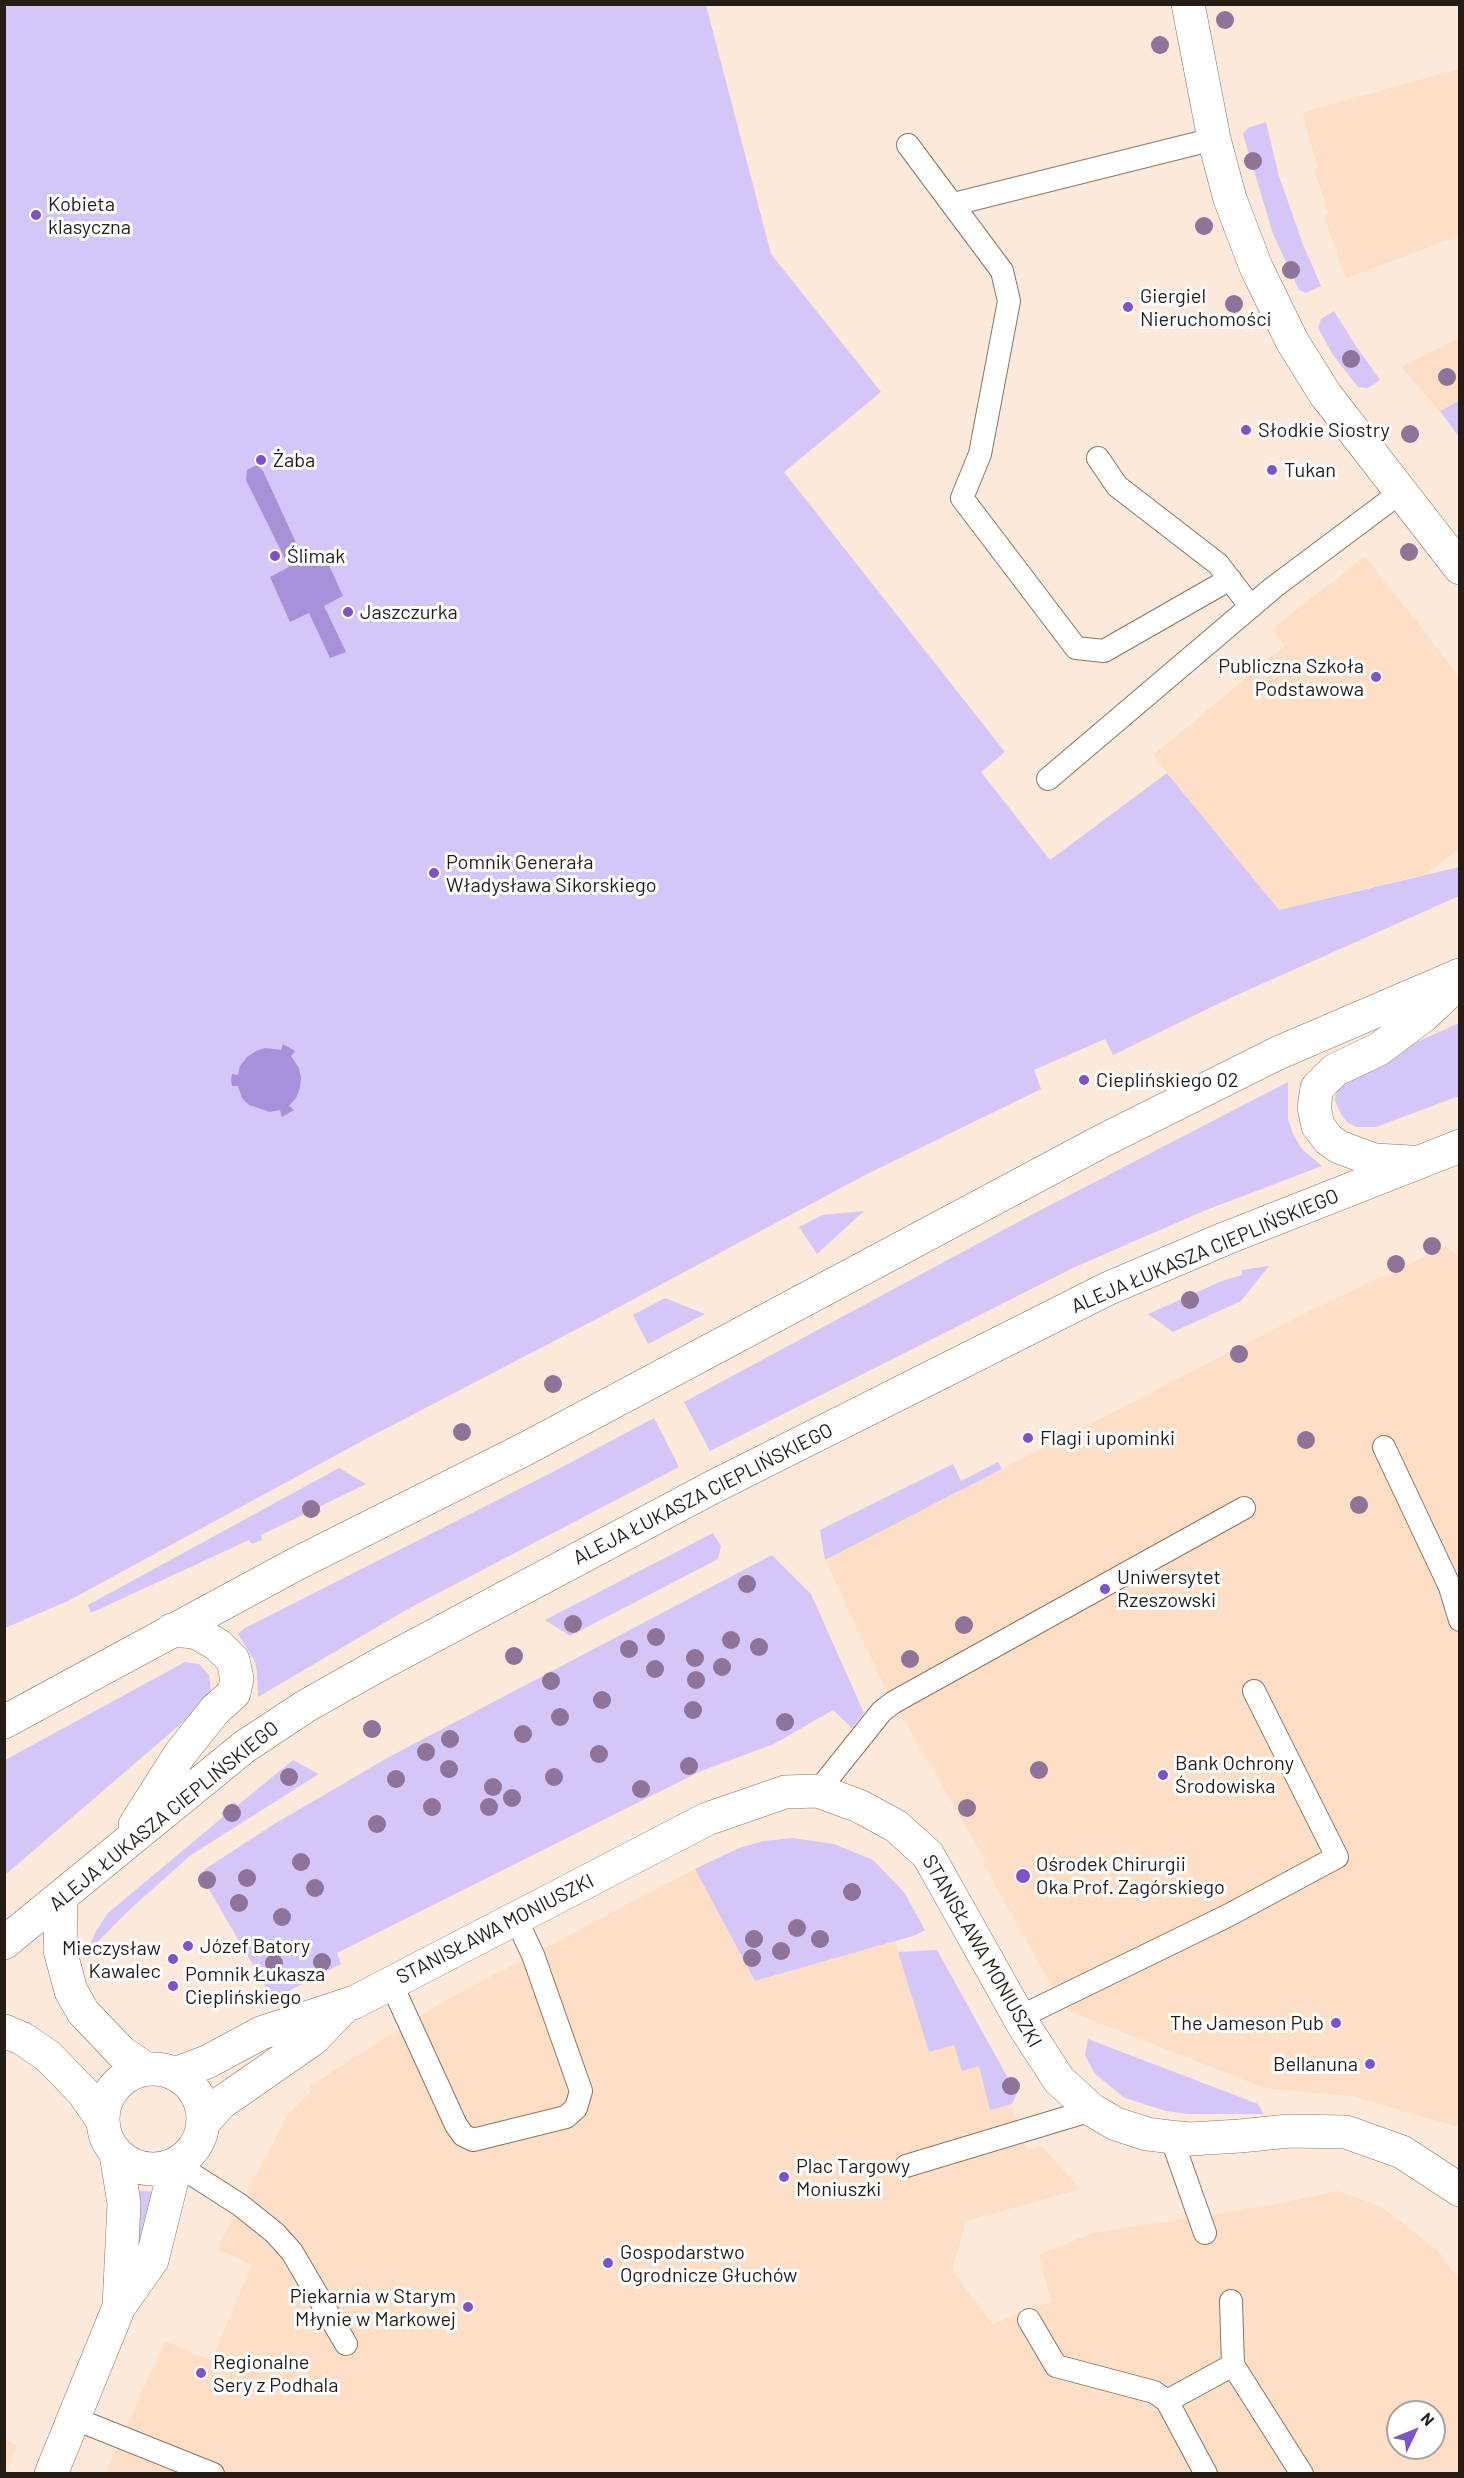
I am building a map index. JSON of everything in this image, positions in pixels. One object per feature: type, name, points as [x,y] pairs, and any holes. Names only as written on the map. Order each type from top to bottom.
[{"type":"main road","points":[[1188,4],[1214,139],[1230,199],[1256,267],[1292,341],[1325,394],[1460,568]]},
{"type":"main road","points":[[9,1715],[296,1564],[527,1448],[1102,1141],[1278,1053],[1460,975]]},
{"type":"main road","points":[[1419,1162],[1374,1160],[1339,1147],[1318,1126],[1314,1107],[1317,1088],[1335,1070],[1379,1049],[1423,1016],[1460,982]]},
{"type":"main road","name":"ALEJA ŁUKASZA CIEPLIŃSKIEGO","points":[[4,1943],[244,1748],[306,1706],[375,1667],[689,1500],[1107,1288],[1460,1146]]},
{"type":"main road","points":[[117,1851],[180,1754],[215,1710],[234,1693],[237,1679],[232,1660],[218,1645],[195,1632],[172,1630]]},
{"type":"main road","name":"STANISŁAWA MONIUSZKI","points":[[161,2071],[207,2062],[261,2033],[299,2019],[344,2007],[707,1819],[785,1792],[818,1791],[859,1806],[896,1826],[928,1855],[1020,2017],[1059,2080],[1092,2110],[1116,2124],[1147,2134],[1190,2139],[1289,2131],[1346,2133],[1402,2152],[1460,2190]]},
{"type":"main road","points":[[61,1898],[60,1950],[71,1991],[83,2012],[120,2052],[161,2071],[191,2085],[201,2102],[204,2122],[195,2147],[176,2164],[155,2169],[134,2166],[116,2154],[106,2139],[102,2120],[105,2102],[114,2086],[129,2074],[161,2071]]},
{"type":"main road","name":"STANISŁAWA MONIUSZKI","points":[[204,2122],[221,2103],[313,2039],[344,2007]]},
{"type":"main road","points":[[4,2031],[23,2039],[48,2056],[83,2092],[102,2120]]},
{"type":"main road","points":[[116,2154],[124,2203],[119,2307]]},
{"type":"main road","points":[[51,2474],[119,2307],[152,2260],[176,2164]]},
{"type":"lane","points":[[954,204],[1214,139]]},
{"type":"lane","points":[[909,145],[1002,272],[1009,300],[980,454],[962,498],[1076,648],[1104,651],[1230,579]]},
{"type":"lane","points":[[1098,458],[1117,486],[1218,564],[1251,608]]},
{"type":"lane","points":[[1048,779],[1251,608],[1401,492]]},
{"type":"lane","points":[[1384,1447],[1450,1587],[1460,1620]]},
{"type":"lane","points":[[818,1791],[882,1711],[894,1702],[1244,1508]]},
{"type":"lane","points":[[1020,2017],[1229,1915],[1337,1857],[1254,1691]]},
{"type":"lane","points":[[391,1983],[456,2125],[464,2135],[473,2140],[566,2117],[576,2108],[582,2091],[533,1955],[516,1919]]},
{"type":"lane","points":[[906,2166],[1092,2110]]},
{"type":"lane","points":[[1171,2137],[1205,2233]]},
{"type":"lane","points":[[176,2164],[240,2205],[281,2239],[292,2252],[346,2344]]},
{"type":"lane","points":[[1231,2301],[1233,2365],[1302,2474]]},
{"type":"lane","points":[[1029,2320],[1056,2366],[1154,2392],[1167,2400],[1206,2474]]},
{"type":"lane","points":[[1167,2400],[1233,2365]]},
{"type":"lane","points":[[73,2418],[213,2474]]},
{"type":"shaded area","points":[[5,5],[706,5],[771,254],[881,392],[784,472],[1005,752],[981,772],[1050,860],[1167,773],[1279,910],[1459,867],[1459,896],[1228,999],[1113,1055],[1105,1039],[1034,1070],[1041,1089],[865,1175],[362,1441],[68,1601],[5,1628]]},
{"type":"shaded area","points":[[1459,69],[1459,236],[1346,278],[1324,216],[1329,214],[1314,169],[1318,168],[1303,116],[1304,112]]},
{"type":"shaded area","points":[[1266,122],[1279,176],[1302,242],[1321,286],[1306,293],[1299,290],[1273,234],[1243,134],[1248,128]]},
{"type":"shaded area","points":[[1334,311],[1380,380],[1368,388],[1358,387],[1333,355],[1318,328],[1321,319]]},
{"type":"shaded area","points":[[1459,338],[1459,401],[1440,411],[1401,367]]},
{"type":"shaded area","points":[[1459,401],[1459,437],[1440,411]]},
{"type":"shaded area","points":[[257,465],[263,471],[304,560],[323,552],[343,596],[324,606],[346,652],[330,658],[309,613],[290,622],[270,577],[289,567],[246,480],[247,470]]},
{"type":"shaded area","points":[[1365,556],[1459,676],[1459,849],[1426,874],[1279,910],[1153,755],[1285,646],[1272,629]]},
{"type":"shaded area","points":[[1459,1023],[1459,1096],[1376,1127],[1356,1127],[1347,1122],[1335,1101],[1336,1090],[1349,1073]]},
{"type":"shaded area","points":[[283,1044],[295,1051],[291,1056],[299,1068],[301,1078],[296,1098],[289,1106],[294,1110],[282,1117],[280,1110],[270,1112],[249,1105],[242,1098],[238,1086],[232,1086],[231,1080],[232,1074],[238,1075],[240,1066],[247,1057],[265,1048],[281,1050]]},
{"type":"shaded area","points":[[1288,1082],[1288,1119],[1294,1136],[1302,1149],[1322,1166],[1206,1210],[1075,1267],[710,1451],[684,1402],[1033,1214]]},
{"type":"shaded area","points":[[864,1211],[817,1254],[799,1227],[822,1215]]},
{"type":"shaded area","points":[[1447,1246],[1459,1257],[1459,2127],[1352,2096],[1265,2088],[1069,2011],[1051,1984],[984,1865],[987,1863],[885,1687],[825,1560],[1308,1312]]},
{"type":"shaded area","points":[[1269,1266],[1241,1301],[1173,1332],[1148,1314],[1222,1281],[1242,1275],[1242,1270]]},
{"type":"shaded area","points":[[665,1298],[705,1314],[648,1344],[633,1315]]},
{"type":"shaded area","points":[[654,1418],[679,1467],[406,1610],[258,1697],[255,1662],[238,1634],[245,1628],[549,1474]]},
{"type":"shaded area","points":[[998,1462],[1002,1469],[825,1560],[820,1530],[953,1464],[961,1481]]},
{"type":"shaded area","points":[[339,1468],[366,1484],[319,1507],[321,1512],[311,1516],[309,1512],[261,1535],[262,1540],[252,1544],[249,1540],[91,1613],[88,1605]]},
{"type":"shaded area","points":[[713,1533],[721,1546],[718,1559],[570,1636],[545,1620]]},
{"type":"shaded area","points":[[772,1555],[811,1594],[864,1713],[852,1728],[833,1710],[774,1744],[701,1771],[337,1953],[341,1964],[279,1996],[269,1993],[210,1891],[203,1874],[205,1869],[276,1823],[389,1757]]},
{"type":"shaded area","points":[[185,1662],[199,1664],[209,1675],[211,1690],[204,1704],[5,1875],[5,1760]]},
{"type":"shaded area","points":[[293,1760],[319,1774],[191,1855],[128,1911],[86,1954],[96,1931],[108,1913],[223,1817],[221,1813],[234,1802],[238,1805]]},
{"type":"shaded area","points":[[793,1838],[834,1844],[873,1860],[904,1892],[925,1930],[916,1935],[755,1981],[695,1869],[739,1848],[764,1841]]},
{"type":"shaded area","points":[[695,1869],[755,1981],[895,1941],[929,2052],[954,2045],[979,2066],[990,2110],[1012,2104],[1027,2150],[1042,2146],[1080,2189],[966,2221],[952,2270],[993,2324],[1051,2302],[1039,2255],[1093,2233],[1277,2204],[1338,2191],[1380,2206],[1438,2251],[1459,2279],[1459,2473],[105,2474],[165,2341],[211,2361],[252,2265],[217,2249],[288,2115],[312,2090],[310,2086],[439,2004]]},
{"type":"shaded area","points":[[937,1950],[1009,2080],[1012,2079],[1017,2087],[1014,2089],[1017,2093],[1012,2104],[990,2110],[979,2066],[962,2071],[954,2045],[929,2052],[898,1952]]},
{"type":"shaded area","points":[[1088,2039],[1258,2104],[1264,2114],[1188,2114],[1166,2111],[1125,2098],[1095,2074],[1085,2055]]},
{"type":"shaded area","points":[[135,2190],[154,2192],[137,2263]]},
{"type":"shaded area","points":[[5,2439],[17,2445],[6,2474],[4,2473]]},
{"type":"place","name":"Kobieta klasyczna","points":[[36,215]]},
{"type":"place","name":"Giergiel Nieruchomości","points":[[1128,307]]},
{"type":"place","name":"Słodkie Siostry","points":[[1246,430]]},
{"type":"place","name":"Żaba","points":[[261,460]]},
{"type":"place","name":"Tukan","points":[[1272,470]]},
{"type":"place","name":"Ślimak","points":[[275,556]]},
{"type":"place","name":"Jaszczurka","points":[[348,612]]},
{"type":"place","name":"Publiczna Szkoła Podstawowa","points":[[1376,677]]},
{"type":"place","name":"Pomnik Generała Władysława Sikorskiego","points":[[434,873]]},
{"type":"place","name":"Cieplińskiego 02","points":[[1084,1080]]},
{"type":"place","name":"Flagi i upominki","points":[[1028,1438]]},
{"type":"place","name":"Uniwersytet Rzeszowski","points":[[1105,1589]]},
{"type":"place","name":"Bank Ochrony Środowiska","points":[[1163,1775]]},
{"type":"place","name":"Ośrodek Chirurgii Oka Prof. Zagórskiego","points":[[1023,1876]]},
{"type":"place","name":"Józef Batory","points":[[188,1946]]},
{"type":"place","name":"Mieczysław Kawalec","points":[[173,1959]]},
{"type":"place","name":"Pomnik Łukasza Cieplińskiego","points":[[173,1986]]},
{"type":"place","name":"The Jameson Pub","points":[[1336,2023]]},
{"type":"place","name":"Bellanuna","points":[[1370,2064]]},
{"type":"place","name":"Plac Targowy Moniuszki","points":[[784,2177]]},
{"type":"place","name":"Gospodarstwo Ogrodnicze Głuchów","points":[[608,2263]]},
{"type":"place","name":"Piekarnia w Starym Młynie w Markowej","points":[[468,2307]]},
{"type":"place","name":"Regionalne Sery z Podhala","points":[[201,2373]]}]
